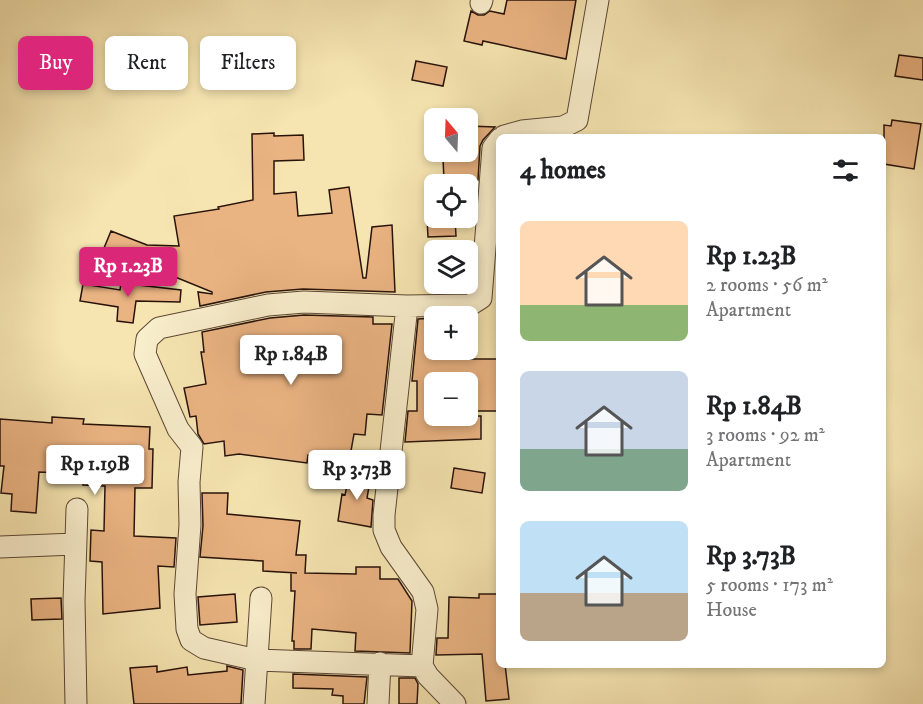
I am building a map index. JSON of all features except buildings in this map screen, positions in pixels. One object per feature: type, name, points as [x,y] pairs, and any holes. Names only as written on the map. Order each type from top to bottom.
[{"type":"street","points":[[511,134],[562,128],[577,120],[598,0]]},
{"type":"street","points":[[422,666],[257,660],[204,648],[191,640],[187,629],[185,594],[192,447],[178,429],[147,359],[145,348],[147,339],[153,332],[166,325],[268,304],[304,302],[407,306],[470,305],[481,298],[493,148],[496,144]]},
{"type":"street","points":[[407,306],[383,522],[391,547],[423,592],[427,609],[422,666],[428,676],[455,704]]},
{"type":"street","points":[[76,509],[76,704]]},
{"type":"street","points":[[0,546],[75,544]]},
{"type":"street","points":[[254,704],[261,598]]},
{"type":"street","points":[[378,704],[380,663]]}]
